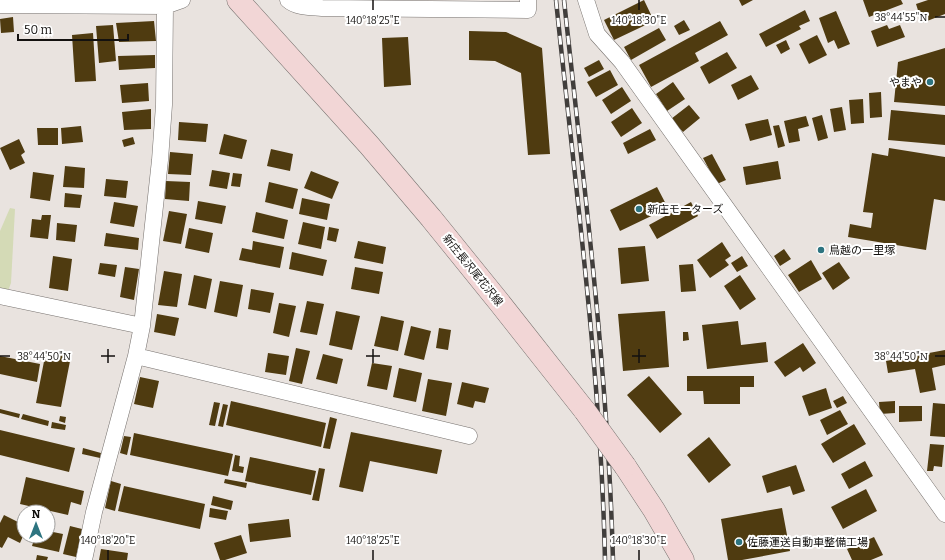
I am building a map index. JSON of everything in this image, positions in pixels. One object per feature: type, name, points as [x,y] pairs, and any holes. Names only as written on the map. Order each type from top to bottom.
[{"type":"main road","name":"新庄長沢尾花沢線","points":[[238,0],[369,145],[417,201],[499,302],[585,411],[625,466],[654,510],[683,560]]},
{"type":"street","points":[[0,5],[165,6],[182,0]]},
{"type":"street","points":[[288,0],[292,3],[305,7],[322,8],[528,10],[528,0]]},
{"type":"street","points":[[586,0],[597,34],[626,68],[945,514]]},
{"type":"street","points":[[84,560],[94,512],[136,356],[142,326],[160,160],[164,105],[165,6]]},
{"type":"street","points":[[0,296],[142,326]]},
{"type":"street","points":[[136,356],[469,436]]},
{"type":"green space","points":[[10,208],[15,209],[11,283],[8,291],[0,290],[0,231]]},
{"type":"building","points":[[644,0],[654,21],[614,40],[604,20]]},
{"type":"building","points":[[739,0],[753,0],[742,6]]},
{"type":"building","points":[[863,0],[901,0],[903,4],[869,17]]},
{"type":"building","points":[[928,0],[945,0],[945,14],[922,23],[916,4]]},
{"type":"building","points":[[805,10],[810,21],[799,26],[801,29],[766,47],[759,34]]},
{"type":"building","points":[[836,11],[850,44],[838,49],[834,40],[828,43],[819,18]]},
{"type":"building","points":[[13,17],[14,32],[1,33],[0,19]]},
{"type":"building","points":[[684,20],[690,30],[679,35],[674,26]]},
{"type":"building","points":[[154,21],[156,41],[119,42],[116,23]]},
{"type":"building","points":[[720,21],[728,35],[695,53],[699,61],[651,87],[639,65]]},
{"type":"building","points":[[113,25],[116,61],[99,63],[96,26]]},
{"type":"building","points":[[887,25],[889,29],[900,25],[905,37],[877,47],[871,31]]},
{"type":"building","points":[[659,28],[666,40],[631,60],[624,47]]},
{"type":"building","points":[[469,31],[506,32],[542,48],[550,154],[528,155],[521,73],[495,61],[469,60]]},
{"type":"building","points":[[93,33],[96,81],[75,82],[72,35]]},
{"type":"building","points":[[817,35],[827,55],[809,64],[799,44]]},
{"type":"building","points":[[408,37],[411,85],[384,87],[382,38]]},
{"type":"building","points":[[786,40],[790,49],[781,54],[776,45]]},
{"type":"building","points":[[945,48],[945,106],[894,102],[898,62]]},
{"type":"building","points":[[727,52],[737,68],[709,84],[700,67]]},
{"type":"building","points":[[155,55],[155,68],[119,70],[118,56]]},
{"type":"building","points":[[599,60],[604,69],[589,77],[584,68]]},
{"type":"building","points":[[610,70],[618,85],[596,97],[587,82]]},
{"type":"building","points":[[751,75],[759,89],[738,100],[731,85]]},
{"type":"building","points":[[673,82],[685,99],[667,111],[656,94]]},
{"type":"building","points":[[148,83],[149,101],[122,103],[120,85]]},
{"type":"building","points":[[622,87],[631,101],[611,114],[602,100]]},
{"type":"building","points":[[881,92],[882,117],[870,118],[869,93]]},
{"type":"building","points":[[863,99],[864,123],[851,124],[849,100]]},
{"type":"building","points":[[689,105],[700,118],[683,132],[671,119]]},
{"type":"building","points":[[842,107],[846,130],[834,132],[830,109]]},
{"type":"building","points":[[632,108],[642,123],[621,137],[611,122]]},
{"type":"building","points":[[151,109],[151,129],[124,130],[122,112]]},
{"type":"building","points":[[891,110],[945,115],[945,145],[888,140]]},
{"type":"building","points":[[822,115],[828,138],[818,141],[812,118]]},
{"type":"building","points":[[806,116],[809,126],[798,129],[800,141],[789,143],[784,121]]},
{"type":"building","points":[[768,119],[772,135],[750,141],[745,124]]},
{"type":"building","points":[[179,122],[208,124],[206,142],[178,140]]},
{"type":"building","points":[[779,125],[785,146],[778,148],[773,126]]},
{"type":"building","points":[[81,126],[83,142],[62,144],[61,128]]},
{"type":"building","points":[[37,128],[58,128],[58,145],[38,145]]},
{"type":"building","points":[[650,129],[656,140],[628,154],[623,143]]},
{"type":"building","points":[[224,134],[247,140],[242,159],[219,154]]},
{"type":"building","points":[[133,137],[135,144],[124,147],[122,140]]},
{"type":"building","points":[[19,139],[25,152],[21,155],[25,163],[10,170],[0,148]]},
{"type":"building","points":[[889,148],[945,157],[945,201],[934,199],[926,250],[848,237],[850,224],[871,228],[873,213],[863,212],[872,153],[888,156]]},
{"type":"building","points":[[271,149],[293,154],[290,171],[267,166]]},
{"type":"building","points":[[170,152],[193,154],[191,175],[168,174]]},
{"type":"building","points":[[712,154],[726,180],[717,184],[703,158]]},
{"type":"building","points":[[778,161],[781,179],[746,185],[743,167]]},
{"type":"building","points":[[65,166],[85,168],[84,188],[63,187]]},
{"type":"building","points":[[212,170],[230,173],[227,189],[209,186]]},
{"type":"building","points":[[311,171],[339,182],[332,199],[304,188]]},
{"type":"building","points":[[33,172],[54,175],[50,201],[30,198]]},
{"type":"building","points":[[233,173],[242,174],[240,187],[231,186]]},
{"type":"building","points":[[106,179],[128,181],[126,198],[104,196]]},
{"type":"building","points":[[166,181],[190,182],[189,201],[165,199]]},
{"type":"building","points":[[269,182],[298,189],[293,209],[265,202]]},
{"type":"building","name":"新庄モーターズ","points":[[657,187],[668,208],[620,231],[610,210]]},
{"type":"building","points":[[65,193],[82,195],[80,208],[64,207]]},
{"type":"building","points":[[302,198],[330,204],[327,220],[299,214]]},
{"type":"building","points":[[198,201],[226,206],[222,224],[195,219]]},
{"type":"building","points":[[114,202],[138,206],[134,227],[110,223]]},
{"type":"building","points":[[691,202],[698,216],[657,239],[649,225]]},
{"type":"building","points":[[169,211],[187,214],[181,244],[163,241]]},
{"type":"building","points":[[256,212],[288,220],[284,239],[252,232]]},
{"type":"building","points":[[42,215],[51,215],[48,239],[30,237],[32,219],[41,220]]},
{"type":"building","points":[[303,222],[325,227],[321,249],[298,244]]},
{"type":"building","points":[[57,223],[77,225],[75,242],[56,240]]},
{"type":"building","points":[[329,227],[339,229],[336,242],[327,240]]},
{"type":"building","points":[[189,228],[213,233],[209,253],[185,248]]},
{"type":"building","points":[[106,233],[139,238],[138,250],[104,246]]},
{"type":"building","points":[[253,241],[284,247],[280,268],[239,260],[242,248],[252,250]]},
{"type":"building","points":[[358,241],[386,247],[383,264],[354,258]]},
{"type":"building","points":[[722,242],[731,256],[725,260],[729,265],[710,278],[697,260]]},
{"type":"building","points":[[645,246],[649,281],[621,284],[618,248]]},
{"type":"building","points":[[784,249],[791,259],[780,266],[774,256]]},
{"type":"building","points":[[292,252],[327,260],[323,276],[289,269]]},
{"type":"building","points":[[53,256],[72,259],[68,291],[49,288]]},
{"type":"building","points":[[742,256],[748,266],[737,272],[731,263]]},
{"type":"building","points":[[811,260],[822,279],[799,292],[788,275]]},
{"type":"building","points":[[839,262],[850,278],[833,290],[822,273]]},
{"type":"building","points":[[100,263],[117,265],[115,277],[98,274]]},
{"type":"building","points":[[693,264],[696,291],[681,292],[679,265]]},
{"type":"building","points":[[125,267],[139,269],[134,300],[120,297]]},
{"type":"building","points":[[355,267],[383,272],[379,294],[351,289]]},
{"type":"building","points":[[164,271],[182,274],[177,307],[158,305]]},
{"type":"building","points":[[194,275],[212,279],[206,309],[188,305]]},
{"type":"building","points":[[740,275],[756,299],[740,310],[724,286]]},
{"type":"building","points":[[220,281],[243,285],[237,317],[214,312]]},
{"type":"building","points":[[251,289],[274,293],[270,313],[248,309]]},
{"type":"building","points":[[307,301],[324,304],[317,335],[300,332]]},
{"type":"building","points":[[279,303],[296,306],[289,337],[273,333]]},
{"type":"building","points":[[336,311],[360,316],[352,350],[329,345]]},
{"type":"building","points":[[665,311],[669,367],[623,371],[618,314]]},
{"type":"building","points":[[157,314],[179,318],[175,336],[154,332]]},
{"type":"building","points":[[381,316],[404,321],[398,351],[374,346]]},
{"type":"building","points":[[738,321],[741,345],[766,342],[768,362],[707,369],[702,325]]},
{"type":"building","points":[[411,326],[431,331],[424,360],[404,355]]},
{"type":"building","points":[[439,328],[451,330],[448,350],[436,348]]},
{"type":"building","points":[[683,332],[688,332],[689,340],[683,341]]},
{"type":"building","points":[[803,343],[816,363],[803,372],[800,367],[785,377],[774,362]]},
{"type":"building","points":[[296,348],[310,351],[302,384],[289,381]]},
{"type":"building","points":[[945,350],[945,365],[932,368],[936,390],[920,393],[915,369],[888,373],[886,361]]},
{"type":"building","points":[[46,351],[71,356],[61,407],[36,403]]},
{"type":"building","points":[[268,353],[289,356],[286,375],[265,372]]},
{"type":"building","points":[[323,354],[343,359],[337,384],[316,379]]},
{"type":"building","points":[[0,356],[40,364],[37,382],[0,374]]},
{"type":"building","points":[[372,363],[392,366],[387,390],[367,386]]},
{"type":"building","points":[[399,368],[422,373],[416,402],[393,397]]},
{"type":"building","points":[[649,376],[682,414],[660,433],[627,395]]},
{"type":"building","points":[[687,376],[754,376],[754,387],[740,387],[740,404],[704,404],[703,391],[687,391]]},
{"type":"building","points":[[140,377],[159,381],[153,408],[134,404]]},
{"type":"building","points":[[428,379],[452,383],[446,416],[422,411]]},
{"type":"building","points":[[462,382],[489,388],[485,403],[475,401],[473,408],[457,404]]},
{"type":"building","points":[[826,388],[832,408],[809,416],[802,396]]},
{"type":"building","points":[[843,396],[847,403],[837,408],[833,401]]},
{"type":"building","points":[[231,401],[326,423],[321,447],[226,425]]},
{"type":"building","points":[[895,401],[895,413],[880,414],[879,402]]},
{"type":"building","points":[[214,402],[220,403],[215,426],[209,425]]},
{"type":"building","points":[[933,403],[945,404],[945,437],[930,436]]},
{"type":"building","points":[[223,404],[228,405],[223,427],[218,426]]},
{"type":"building","points":[[899,406],[922,406],[922,421],[899,422]]},
{"type":"building","points":[[0,409],[20,414],[19,418],[0,413]]},
{"type":"building","points":[[840,410],[848,424],[827,435],[820,420]]},
{"type":"building","points":[[23,414],[49,421],[48,426],[21,419]]},
{"type":"building","points":[[60,416],[66,417],[65,423],[59,421]]},
{"type":"building","points":[[330,417],[337,419],[330,449],[323,448]]},
{"type":"building","points":[[52,422],[66,425],[65,430],[51,428]]},
{"type":"building","points":[[854,424],[866,444],[833,463],[821,444]]},
{"type":"building","points":[[0,430],[75,448],[69,472],[0,455]]},
{"type":"building","points":[[351,432],[442,450],[437,474],[370,461],[363,492],[339,487]]},
{"type":"building","points":[[134,433],[233,454],[228,476],[130,455]]},
{"type":"building","points":[[124,436],[131,437],[127,455],[120,453]]},
{"type":"building","points":[[709,437],[731,465],[709,483],[687,455]]},
{"type":"building","points":[[930,444],[944,445],[942,467],[934,466],[933,471],[927,471]]},
{"type":"building","points":[[83,448],[101,453],[100,458],[82,454]]},
{"type":"building","points":[[235,455],[240,456],[239,466],[244,467],[243,473],[232,471]]},
{"type":"building","points":[[250,457],[316,471],[311,495],[245,481]]},
{"type":"building","points":[[865,461],[873,476],[849,489],[841,474]]},
{"type":"building","points":[[796,465],[805,491],[793,495],[790,486],[767,493],[762,476]]},
{"type":"building","points":[[319,468],[325,469],[319,501],[312,500]]},
{"type":"building","points":[[26,477],[84,491],[81,505],[71,502],[68,515],[56,512],[56,504],[20,504]]},
{"type":"building","points":[[225,479],[247,483],[246,488],[224,483]]},
{"type":"building","points":[[111,481],[121,484],[115,511],[105,508]]},
{"type":"building","points":[[124,486],[205,504],[200,529],[118,511]]},
{"type":"building","points":[[866,489],[877,511],[843,529],[831,507]]},
{"type":"building","points":[[213,496],[233,501],[231,510],[211,505]]},
{"type":"building","points":[[210,508],[228,511],[226,520],[209,517]]},
{"type":"building","points":[[782,508],[790,551],[742,560],[728,560],[721,519]]},
{"type":"building","points":[[4,515],[16,521],[16,541],[8,537],[2,548],[0,547],[0,523]]},
{"type":"building","points":[[289,519],[291,537],[250,542],[248,524]]},
{"type":"building","points":[[70,526],[82,529],[76,557],[63,554]]},
{"type":"building","points":[[56,533],[63,534],[59,552],[32,546],[33,544],[56,544]]},
{"type":"building","points":[[241,535],[247,553],[225,560],[220,560],[214,543]]},
{"type":"building","points":[[874,537],[883,555],[871,560],[852,560],[847,549]]},
{"type":"building","points":[[101,549],[128,553],[127,560],[99,560]]},
{"type":"building","points":[[37,555],[48,557],[47,560],[36,560]]},
{"type":"railway","points":[[556,0],[593,350],[603,490],[605,560]]},
{"type":"railway","points":[[564,0],[601,350],[613,560]]},
{"type":"place","name":"やまや","points":[[930,82]]},
{"type":"place","name":"新庄モーターズ","points":[[639,209]]},
{"type":"place","name":"鳥越の一里塚","points":[[821,250]]},
{"type":"place","name":"佐藤運送自動車整備工場","points":[[739,542]]}]
